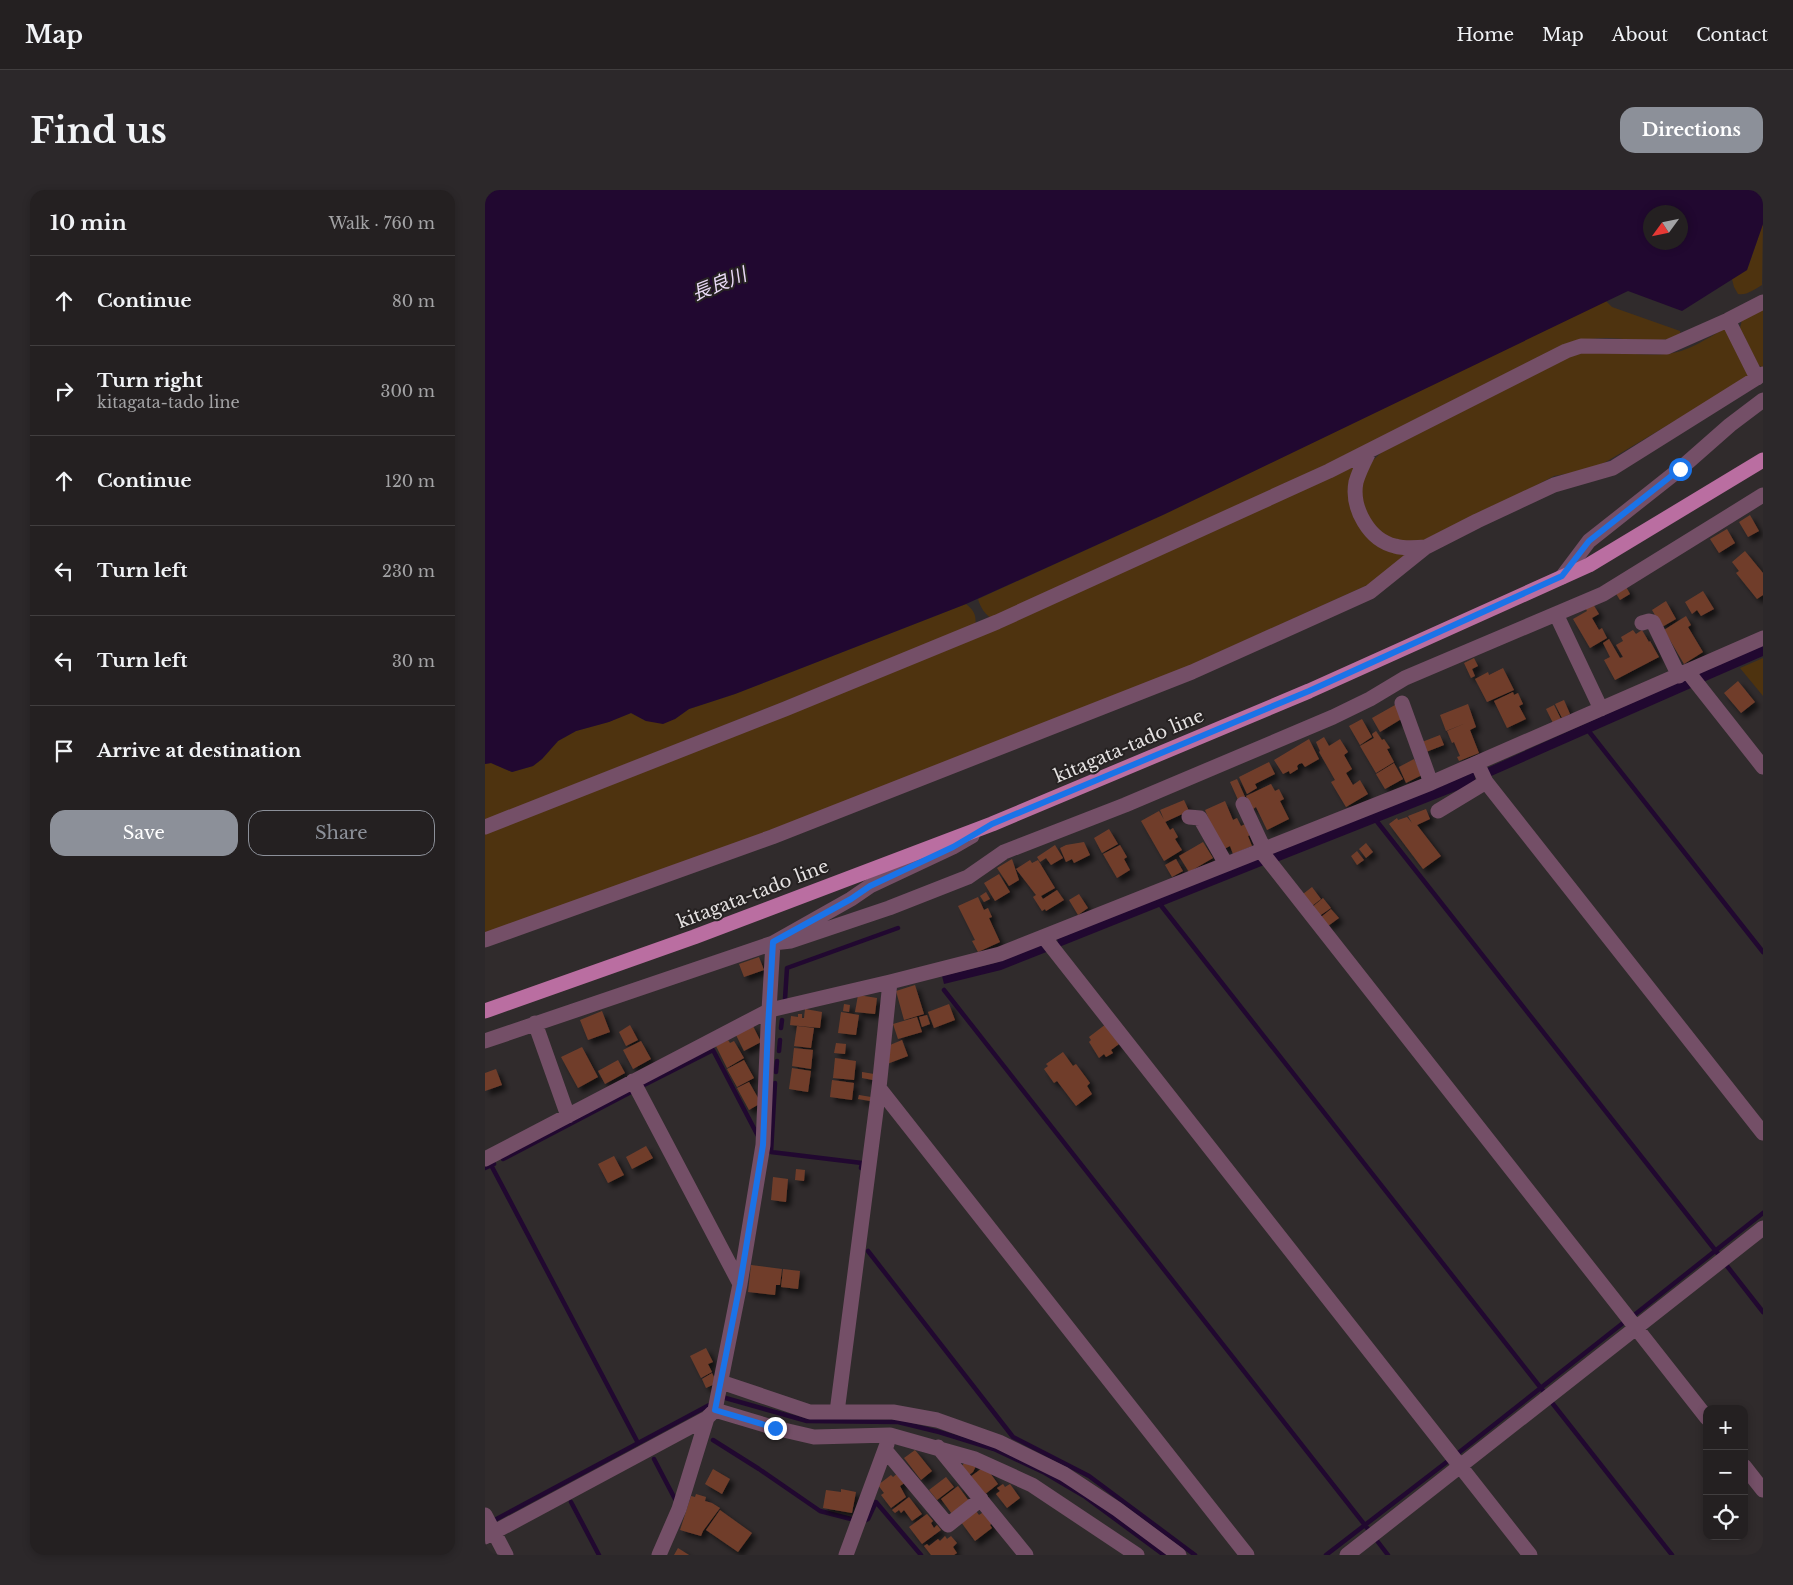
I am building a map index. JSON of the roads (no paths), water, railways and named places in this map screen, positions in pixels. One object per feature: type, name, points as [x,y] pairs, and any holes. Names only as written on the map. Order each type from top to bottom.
[{"type":"main road","name":"kitagata-tado line","points":[[485,1011],[693,937],[992,824],[1309,691],[1562,576],[1589,566],[1763,460]]},
{"type":"street","points":[[485,827],[997,622],[1171,544],[1370,450],[1566,351],[1581,346],[1667,347],[1763,302]]},
{"type":"street","points":[[485,940],[772,838],[1192,672],[1370,592],[1426,548],[1554,485],[1613,468],[1760,376],[1728,320]]},
{"type":"street","points":[[1562,576],[1589,541],[1763,400]]},
{"type":"street","points":[[1370,450],[1356,483],[1356,499],[1363,522],[1374,534],[1394,546],[1426,548]]},
{"type":"street","points":[[773,942],[791,941],[889,908],[967,877],[1004,852],[1125,805],[1333,716],[1370,699],[1405,678],[1603,594],[1763,495]]},
{"type":"street","points":[[1556,614],[1601,710]]},
{"type":"street","points":[[1642,622],[1653,622],[1683,674],[1763,767]]},
{"type":"street","points":[[485,1159],[770,1010],[1000,954],[1477,763],[1763,638]]},
{"type":"street","points":[[1402,703],[1431,782]]},
{"type":"street","points":[[1477,763],[1486,782],[1763,1133]]},
{"type":"street","points":[[1438,811],[1486,782]]},
{"type":"street","points":[[1243,804],[1262,850],[1703,1413]]},
{"type":"street","points":[[1189,817],[1199,818],[1226,864]]},
{"type":"street","points":[[485,1041],[773,942],[851,899],[870,886],[953,847],[992,824]]},
{"type":"street","points":[[1044,937],[1530,1555]]},
{"type":"street","points":[[659,1555],[679,1509],[720,1386],[740,1284],[763,1145],[773,942]]},
{"type":"street","points":[[837,1412],[879,1088],[890,982]]},
{"type":"street","points":[[535,1024],[568,1116]]},
{"type":"street","points":[[633,1081],[740,1284]]},
{"type":"street","points":[[879,1088],[1247,1555]]},
{"type":"street","points":[[1347,1555],[1763,1228]]},
{"type":"street","points":[[720,1386],[810,1412],[893,1412],[937,1420],[999,1442],[1064,1474],[1117,1508],[1179,1555]]},
{"type":"street","points":[[506,1555],[489,1528],[711,1414],[814,1437],[890,1434],[975,1459],[1032,1485],[1137,1555]]},
{"type":"street","points":[[846,1555],[886,1451],[890,1434]]},
{"type":"street","points":[[938,1447],[1026,1555]]},
{"type":"street","points":[[886,1451],[948,1525],[981,1499]]},
{"type":"street","points":[[1748,1471],[1763,1490]]},
{"type":"water","name":"長良川","points":[[485,190],[1763,190],[1763,224],[1747,270],[1682,311],[1628,291],[1165,514],[966,604],[735,694],[689,709],[675,719],[663,724],[646,721],[631,713],[609,722],[576,731],[558,741],[533,766],[512,772],[491,763],[485,764]]},
{"type":"water","points":[[1763,644],[1763,656],[1701,683],[1699,672]]},
{"type":"water","points":[[1685,679],[1691,688],[1489,777],[1487,768]]},
{"type":"water","points":[[1474,772],[1476,783],[1274,863],[1272,853]]},
{"type":"water","points":[[1259,858],[1264,865],[1059,947],[1057,939]]},
{"type":"water","points":[[1044,944],[1049,951],[1001,970],[944,984],[942,976],[995,963]]},
{"type":"waterway","points":[[1587,729],[1763,952]]},
{"type":"waterway","points":[[1375,819],[1719,1255]]},
{"type":"waterway","points":[[1159,903],[1544,1392]]},
{"type":"waterway","points":[[785,999],[787,968],[898,928]]},
{"type":"waterway","points":[[944,990],[1368,1529]]},
{"type":"waterway","points":[[781,1028],[782,1020]]},
{"type":"waterway","points":[[779,1051],[780,1040]]},
{"type":"waterway","points":[[642,1086],[713,1050],[758,1136]]},
{"type":"waterway","points":[[776,1072],[777,1061]]},
{"type":"waterway","points":[[775,1083],[771,1152],[862,1163],[861,1168]]},
{"type":"waterway","points":[[503,1159],[631,1092]]},
{"type":"waterway","points":[[485,1168],[494,1164]]},
{"type":"waterway","points":[[491,1165],[638,1443]]},
{"type":"waterway","points":[[1633,1316],[1763,1213]]},
{"type":"waterway","points":[[868,1251],[1013,1437],[1089,1476],[1195,1555]]},
{"type":"waterway","points":[[1727,1266],[1763,1312]]},
{"type":"waterway","points":[[1457,1454],[1623,1323]]},
{"type":"waterway","points":[[720,1399],[722,1397],[807,1421],[898,1422],[994,1449],[1045,1473],[1084,1496],[1164,1555]]},
{"type":"waterway","points":[[491,1522],[713,1403]]},
{"type":"waterway","points":[[1553,1404],[1672,1555]]},
{"type":"waterway","points":[[713,1440],[820,1511],[855,1520]]},
{"type":"waterway","points":[[654,1459],[675,1499]]},
{"type":"waterway","points":[[1326,1555],[1448,1461]]},
{"type":"waterway","points":[[571,1502],[599,1555]]},
{"type":"waterway","points":[[866,1520],[876,1502],[921,1555]]},
{"type":"waterway","points":[[1378,1542],[1388,1555]]}]
